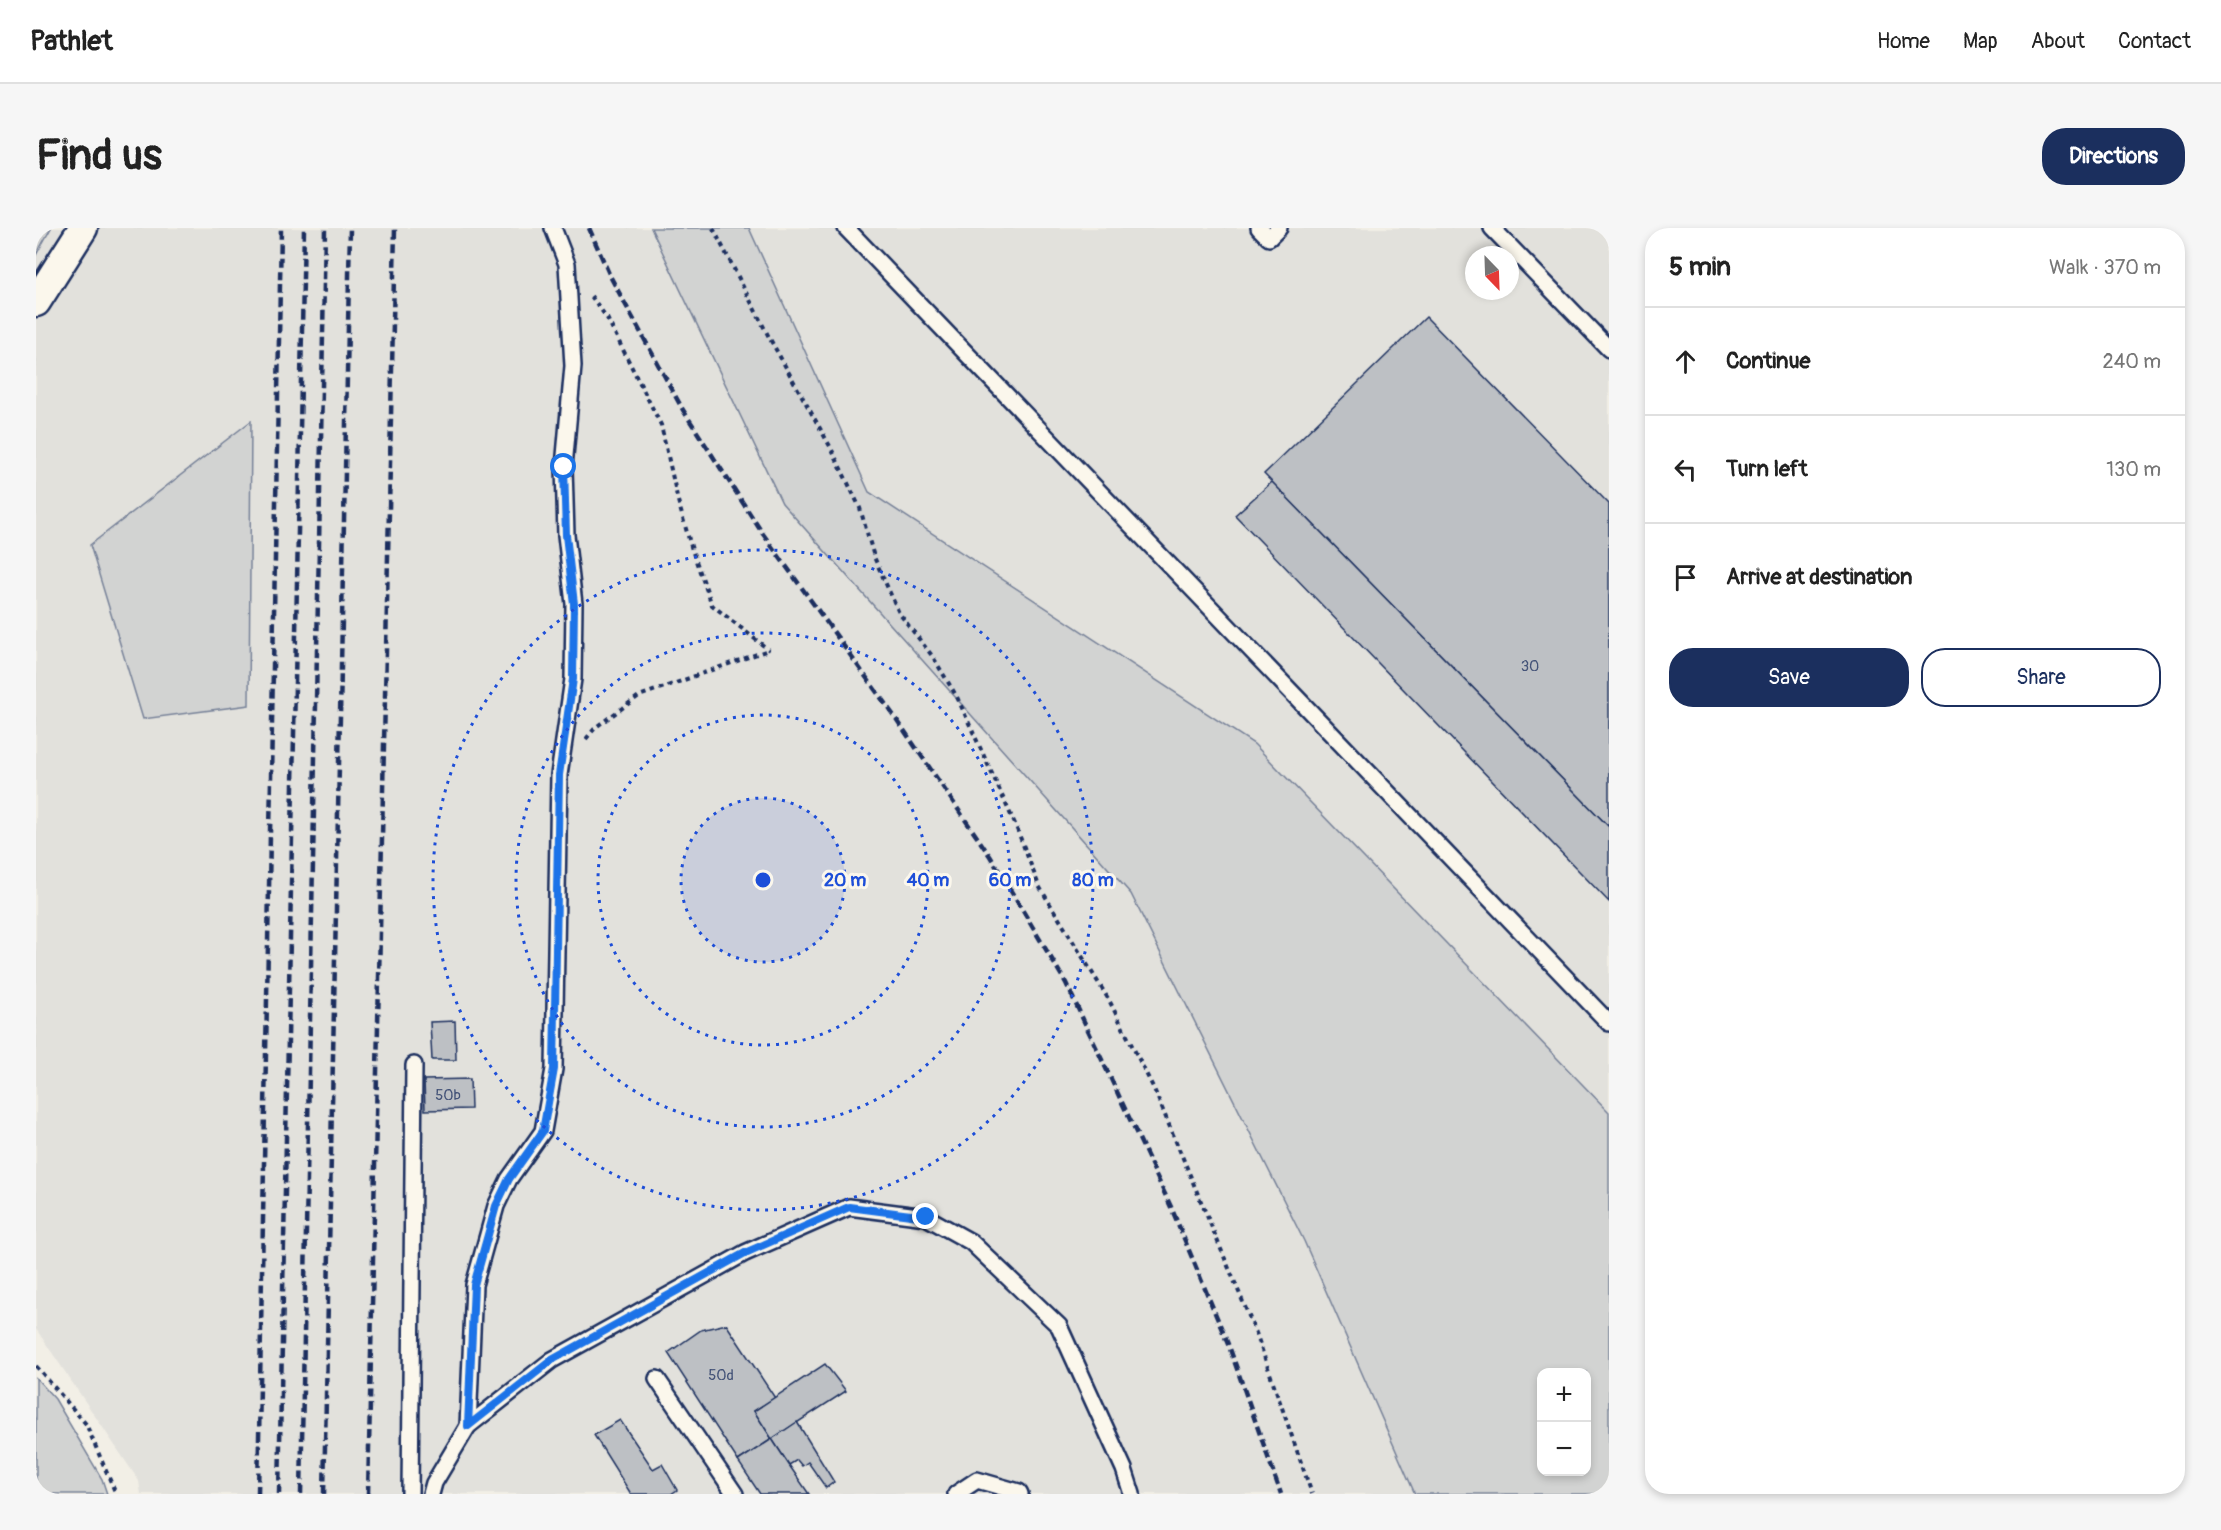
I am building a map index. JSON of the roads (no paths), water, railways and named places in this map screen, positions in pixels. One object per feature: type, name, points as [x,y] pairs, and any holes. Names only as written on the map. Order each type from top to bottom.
[{"type":"street","points":[[36,302],[83,228]]},
{"type":"lane","points":[[468,1426],[474,1285],[496,1206],[509,1179],[543,1131],[554,1069],[559,775],[573,679],[574,604],[566,535],[564,467],[573,366],[567,264],[553,228]]},
{"type":"lane","points":[[846,228],[1609,1023]]},
{"type":"lane","points":[[1259,228],[1269,238],[1279,228]]},
{"type":"lane","points":[[1492,228],[1609,349]]},
{"type":"lane","points":[[410,1494],[414,1065]]},
{"type":"lane","points":[[431,1494],[434,1483],[468,1426],[552,1360],[745,1253],[849,1207],[926,1217],[971,1242],[1059,1326],[1124,1469],[1132,1494]]},
{"type":"lane","points":[[657,1379],[735,1494]]},
{"type":"lane","points":[[956,1494],[977,1480],[1020,1494]]},
{"type":"railway","points":[[258,1494],[281,228]]},
{"type":"railway","points":[[279,1494],[304,228]]},
{"type":"railway","points":[[301,1494],[325,228]]},
{"type":"railway","points":[[324,1494],[350,228]]},
{"type":"railway","points":[[368,1494],[395,228]]},
{"type":"railway","points":[[589,228],[610,276],[683,410],[763,534],[897,720],[990,856],[1066,983],[1171,1207],[1230,1349],[1281,1494]]}]
